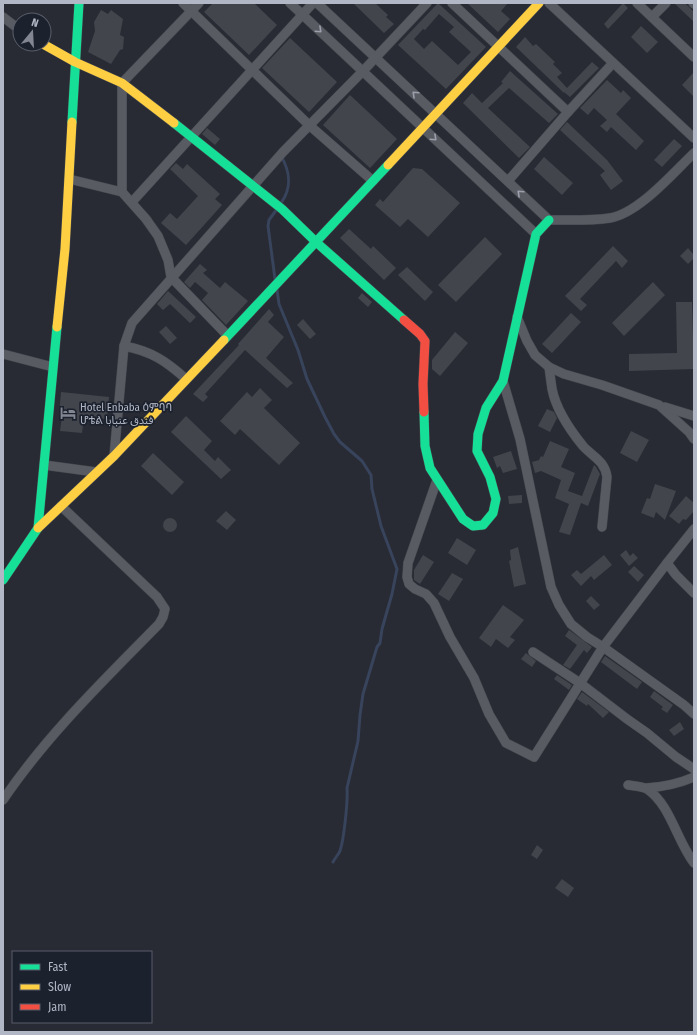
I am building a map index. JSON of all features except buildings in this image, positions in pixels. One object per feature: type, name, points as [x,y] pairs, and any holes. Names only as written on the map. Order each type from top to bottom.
[{"type":"main road","points":[[38,528],[65,249],[79,3]]},
{"type":"main road","points":[[3,580],[38,528],[114,456],[539,3]]},
{"type":"main road","points":[[52,49],[75,62],[122,83],[282,209],[316,242],[420,334],[425,342],[422,384],[425,446],[430,468],[463,519],[473,526],[483,525],[493,513],[496,498],[490,477],[477,451],[478,434],[486,408],[503,381],[536,234],[549,220]]},
{"type":"street","points":[[183,3],[309,125],[373,181]]},
{"type":"street","points":[[122,192],[122,83],[199,3]]},
{"type":"street","points":[[290,3],[536,234]]},
{"type":"street","points":[[132,202],[313,3]]},
{"type":"street","points":[[317,3],[549,220],[593,220],[612,218],[632,210],[694,152]]},
{"type":"street","points":[[114,456],[124,346],[132,323],[171,277],[283,152],[376,58],[427,3]]},
{"type":"street","points":[[452,3],[568,112]]},
{"type":"street","points":[[549,3],[694,136]]},
{"type":"street","points":[[637,3],[694,57]]},
{"type":"street","points":[[652,16],[666,3]]},
{"type":"street","points":[[3,17],[12,24]]},
{"type":"street","points":[[508,182],[568,112],[613,63]]},
{"type":"street","points":[[69,178],[122,192],[132,202],[158,236],[168,260],[171,277],[227,335]]},
{"type":"street","points":[[517,317],[527,341],[535,355],[549,367],[564,374],[602,385],[694,416]]},
{"type":"street","points":[[124,346],[140,349],[156,356],[186,379]]},
{"type":"street","points":[[3,354],[53,366]]},
{"type":"street","points":[[549,367],[552,390],[568,426],[584,447],[604,465],[606,470],[607,477],[602,527]]},
{"type":"street","points":[[503,381],[520,439],[552,587],[559,605],[571,624],[587,637],[604,647],[684,705],[694,714]]},
{"type":"street","points":[[660,405],[689,432],[694,439]]},
{"type":"street","points":[[44,465],[96,472]]},
{"type":"street","points":[[437,480],[408,563],[407,577],[409,584],[415,589],[426,594],[434,603],[450,637],[474,678],[489,714],[506,743],[534,757],[604,647],[666,563],[694,529]]},
{"type":"street","points":[[4,797],[88,696],[159,624],[165,609],[157,596],[61,506]]},
{"type":"street","points":[[666,563],[694,592]]},
{"type":"street","points":[[533,652],[580,683],[647,733],[676,757],[694,769]]},
{"type":"street","points":[[628,785],[646,788],[666,786],[694,777]]},
{"type":"street","points":[[646,788],[668,814],[689,856],[694,862]]},
{"type":"waterway","points":[[281,156],[288,174],[287,191],[281,203]]},
{"type":"waterway","points":[[275,279],[268,226],[269,220],[277,209]]},
{"type":"waterway","points":[[277,290],[279,304],[298,350],[307,379],[325,417],[340,442],[362,461],[371,475],[372,489],[381,526],[397,569],[380,643],[377,647],[363,694],[358,741],[347,788],[343,838],[340,851],[333,862]]},
{"type":"traffic: fast","points":[[72,122],[79,3]]},
{"type":"traffic: fast","points":[[174,123],[282,209],[316,242],[404,320]]},
{"type":"traffic: fast","points":[[224,340],[388,165]]},
{"type":"traffic: fast","points":[[424,412],[425,446],[430,468],[463,519],[473,526],[483,525],[493,513],[496,499],[490,477],[477,451],[478,434],[486,408],[503,381],[536,234],[549,220]]},
{"type":"traffic: fast","points":[[3,580],[38,528],[57,327]]},
{"type":"traffic: slow","points":[[388,165],[539,3]]},
{"type":"traffic: slow","points":[[52,49],[75,62],[122,83],[174,123]]},
{"type":"traffic: slow","points":[[57,327],[65,249],[72,122]]},
{"type":"traffic: slow","points":[[38,528],[114,456],[224,340]]},
{"type":"traffic: jam","points":[[404,320],[420,334],[425,341],[423,384],[424,412]]},
{"type":"place","name":"Hotel Enbaba ዕምባባ ሆቴል فندق عنبابا","points":[[68,413]]}]
